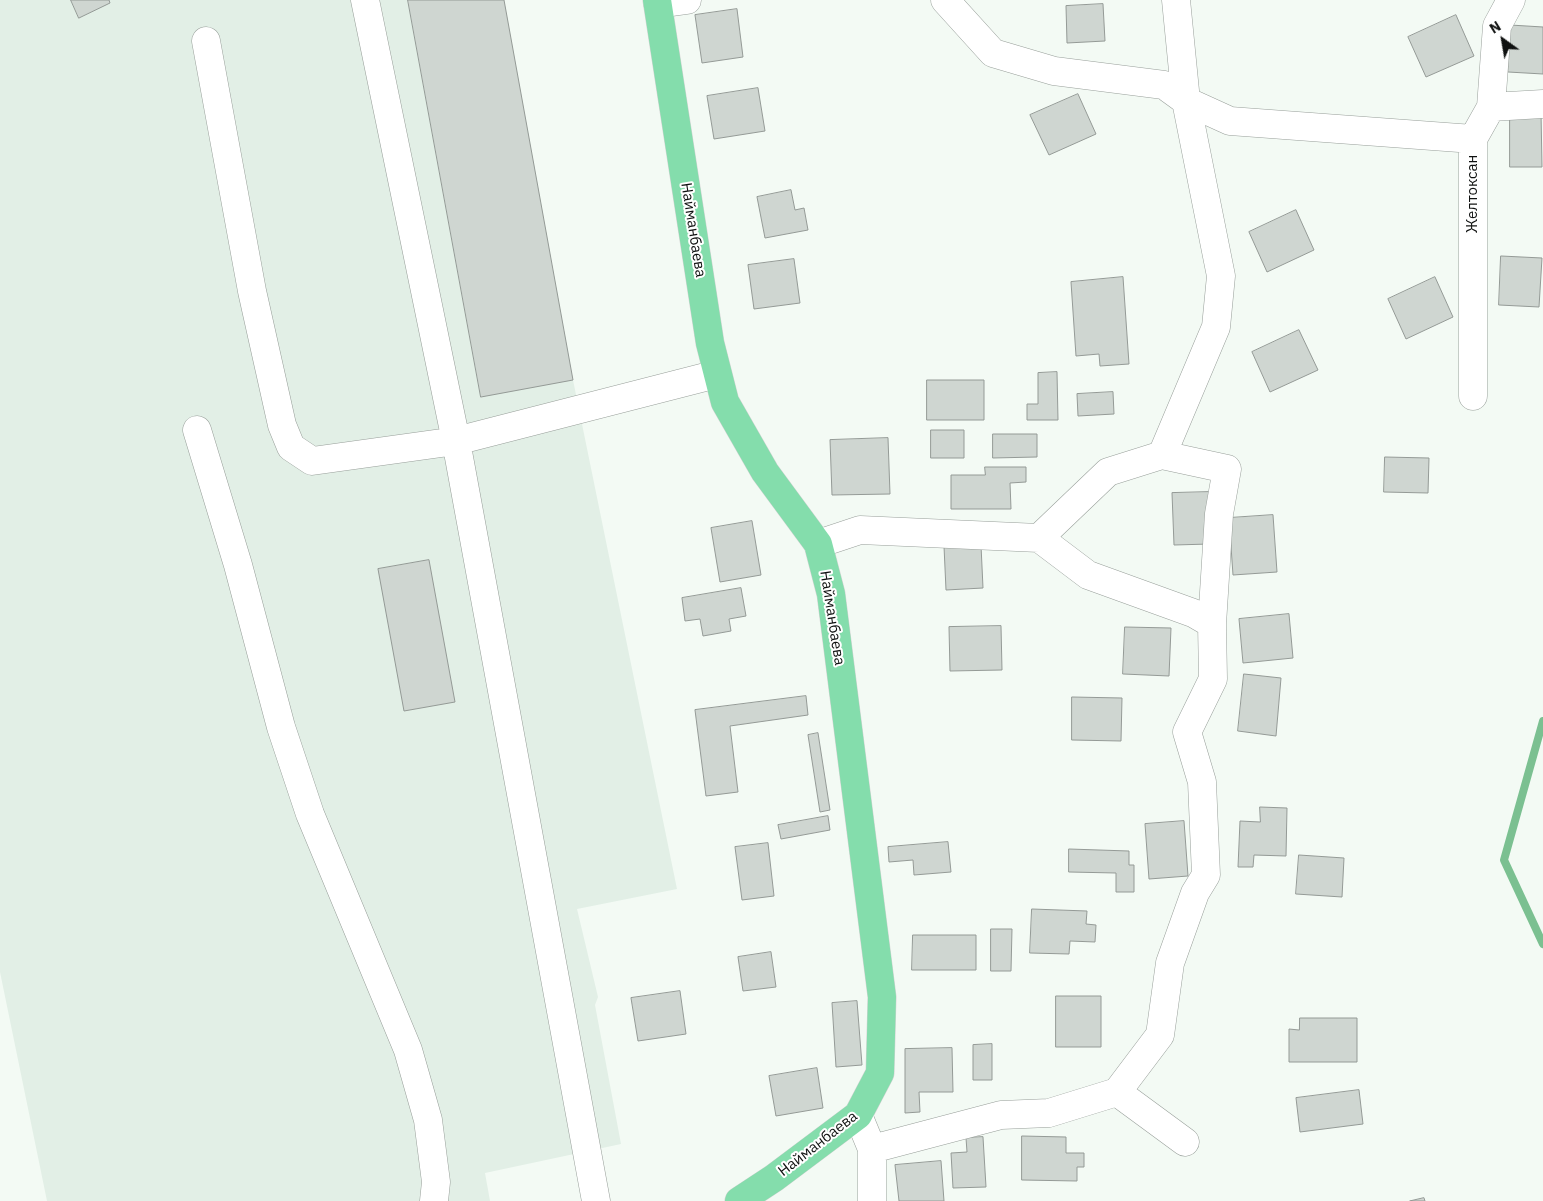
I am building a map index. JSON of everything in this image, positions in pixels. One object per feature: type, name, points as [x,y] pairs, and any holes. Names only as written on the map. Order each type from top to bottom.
[{"type":"main road","name":"Найманбаева","points":[[658,2],[710,343],[725,402],[765,472],[818,544],[831,594],[882,997],[880,1073],[858,1115],[774,1178],[739,1201]]},
{"type":"street","points":[[365,0],[456,441],[596,1201]]},
{"type":"street","points":[[658,2],[687,0]]},
{"type":"street","points":[[945,0],[993,52],[1054,71],[1164,84],[1186,101],[1230,121],[1473,139]]},
{"type":"street","points":[[1162,455],[1216,327],[1221,276],[1186,101],[1176,0]]},
{"type":"street","name":"Желтоксан","points":[[1473,396],[1473,139],[1491,107],[1496,26],[1511,0]]},
{"type":"street","points":[[206,40],[252,291],[282,425],[292,447],[312,461],[456,441],[717,374]]},
{"type":"street","points":[[1491,107],[1543,104]]},
{"type":"street","points":[[198,430],[238,565],[281,727],[310,814],[408,1050],[428,1120],[436,1182],[434,1201]]},
{"type":"street","points":[[872,1149],[1001,1115],[1049,1113],[1117,1092],[1160,1035],[1170,963],[1196,893],[1206,875],[1202,782],[1187,732],[1213,678],[1212,624],[1219,514],[1227,469],[1162,455],[1108,472],[1039,538]]},
{"type":"street","points":[[818,544],[860,530],[1039,538],[1088,575],[1192,613],[1212,624]]},
{"type":"street","points":[[1117,1092],[1184,1142]]},
{"type":"street","points":[[858,1115],[872,1149],[872,1201]]},
{"type":"shaded area","points":[[0,0],[504,0],[573,380],[677,889],[577,909],[598,997],[595,1005],[621,1144],[485,1173],[490,1201],[47,1201],[0,972]]},
{"type":"building","points":[[71,0],[109,0],[110,3],[79,18]]},
{"type":"building","points":[[408,0],[504,0],[573,380],[481,397]]},
{"type":"building","points":[[1103,4],[1105,41],[1067,43],[1066,6]]},
{"type":"building","points":[[737,9],[743,57],[702,63],[695,15]]},
{"type":"building","points":[[1456,15],[1474,56],[1426,77],[1408,37]]},
{"type":"building","points":[[1510,25],[1543,27],[1543,74],[1508,72]]},
{"type":"building","points":[[758,88],[765,131],[714,139],[707,96]]},
{"type":"building","points":[[1078,94],[1096,134],[1049,155],[1030,115]]},
{"type":"building","points":[[1510,112],[1541,112],[1542,167],[1510,167]]},
{"type":"building","points":[[791,190],[795,210],[804,208],[808,230],[765,238],[757,197]]},
{"type":"building","points":[[1296,210],[1314,250],[1267,272],[1249,232]]},
{"type":"building","points":[[1501,256],[1542,258],[1539,307],[1499,305]]},
{"type":"building","points":[[794,259],[800,303],[754,309],[748,265]]},
{"type":"building","points":[[1123,277],[1129,364],[1100,366],[1099,354],[1076,356],[1071,282]]},
{"type":"building","points":[[1435,277],[1453,317],[1406,339],[1388,299]]},
{"type":"building","points":[[1299,330],[1318,370],[1270,392],[1252,352]]},
{"type":"building","points":[[1057,372],[1058,420],[1027,420],[1027,404],[1038,404],[1038,373]]},
{"type":"building","points":[[927,380],[984,380],[984,420],[927,420]]},
{"type":"building","points":[[1113,392],[1114,414],[1078,416],[1077,394]]},
{"type":"building","points":[[931,430],[964,430],[964,458],[931,458]]},
{"type":"building","points":[[993,434],[1037,434],[1037,457],[993,458]]},
{"type":"building","points":[[888,438],[890,494],[832,495],[830,440]]},
{"type":"building","points":[[1385,457],[1429,458],[1428,493],[1384,492]]},
{"type":"building","points":[[985,467],[1026,467],[1026,482],[1010,483],[1011,509],[951,509],[951,475],[985,475]]},
{"type":"building","points":[[1209,492],[1210,544],[1174,545],[1172,493]]},
{"type":"building","points":[[1273,515],[1277,572],[1233,575],[1229,518]]},
{"type":"building","points":[[752,521],[761,575],[720,582],[711,528]]},
{"type":"building","points":[[981,545],[983,588],[946,590],[944,546]]},
{"type":"building","points":[[429,560],[455,702],[404,711],[378,569]]},
{"type":"building","points":[[741,588],[746,616],[729,619],[731,631],[703,636],[700,619],[685,621],[682,598]]},
{"type":"building","points":[[1289,614],[1293,658],[1243,663],[1239,619]]},
{"type":"building","points":[[1001,626],[1002,670],[950,671],[949,627]]},
{"type":"building","points":[[1125,627],[1171,628],[1169,676],[1123,674]]},
{"type":"building","points":[[1244,674],[1281,678],[1276,736],[1238,731]]},
{"type":"building","points":[[806,696],[808,715],[730,726],[738,792],[706,796],[695,710]]},
{"type":"building","points":[[1072,697],[1122,698],[1121,741],[1072,740]]},
{"type":"building","points":[[818,733],[830,810],[820,812],[808,735]]},
{"type":"building","points":[[1260,807],[1287,808],[1286,856],[1254,855],[1253,867],[1238,867],[1240,821],[1260,822]]},
{"type":"building","points":[[828,816],[830,830],[781,839],[778,825]]},
{"type":"building","points":[[1184,821],[1188,876],[1149,879],[1145,824]]},
{"type":"building","points":[[948,842],[951,872],[914,875],[913,860],[889,862],[888,847]]},
{"type":"building","points":[[768,843],[774,896],[742,900],[735,847]]},
{"type":"building","points":[[1069,849],[1129,851],[1129,865],[1134,865],[1134,892],[1116,892],[1116,873],[1069,872]]},
{"type":"building","points":[[1299,855],[1344,858],[1342,897],[1296,894]]},
{"type":"building","points":[[1032,909],[1087,911],[1086,924],[1096,925],[1095,942],[1070,941],[1069,954],[1030,953]]},
{"type":"building","points":[[991,929],[1012,929],[1011,971],[991,971]]},
{"type":"building","points":[[913,935],[976,935],[976,970],[912,970]]},
{"type":"building","points":[[771,952],[776,987],[743,991],[738,957]]},
{"type":"building","points":[[680,991],[686,1034],[638,1041],[631,998]]},
{"type":"building","points":[[1056,996],[1101,996],[1101,1047],[1056,1047]]},
{"type":"building","points":[[857,1001],[862,1065],[836,1067],[832,1003]]},
{"type":"building","points":[[1300,1018],[1357,1018],[1357,1062],[1289,1062],[1289,1029],[1299,1030]]},
{"type":"building","points":[[992,1044],[992,1080],[973,1080],[973,1045]]},
{"type":"building","points":[[952,1048],[953,1092],[919,1092],[920,1112],[905,1113],[905,1049]]},
{"type":"building","points":[[817,1068],[823,1108],[776,1116],[769,1076]]},
{"type":"building","points":[[1359,1090],[1363,1124],[1300,1132],[1296,1098]]},
{"type":"building","points":[[1022,1136],[1066,1137],[1066,1153],[1084,1153],[1084,1167],[1077,1167],[1077,1181],[1022,1180]]},
{"type":"building","points":[[983,1137],[986,1187],[953,1188],[951,1153],[967,1152],[966,1138]]},
{"type":"building","points":[[941,1161],[944,1201],[899,1201],[895,1165]]},
{"type":"building","points":[[1424,1198],[1425,1201],[1410,1201]]},
{"type":"waterway","points":[[1543,721],[1504,860],[1543,944]]}]
